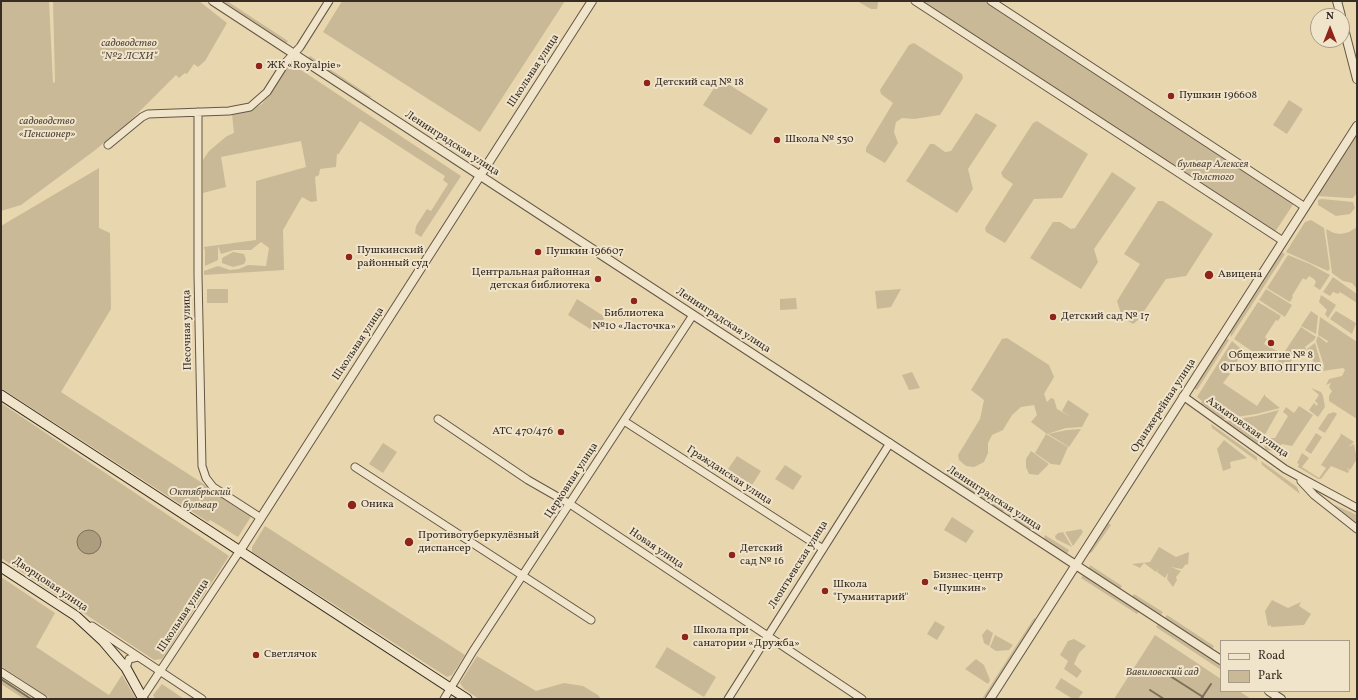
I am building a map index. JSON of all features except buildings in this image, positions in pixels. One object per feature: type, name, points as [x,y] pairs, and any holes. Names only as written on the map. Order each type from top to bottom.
[{"type":"main road","points":[[1,395],[239,552],[468,699]]},
{"type":"main road","name":"Дворцовая улица","points":[[1,567],[76,616],[104,641],[126,668],[143,698]]},
{"type":"street","name":"Ленинградская улица","points":[[213,1],[1220,659]]},
{"type":"street","points":[[108,145],[148,114],[240,110],[250,107],[267,92],[293,54],[300,47],[329,1]]},
{"type":"street","name":"Школьная улица","points":[[143,698],[261,518],[592,1]]},
{"type":"street","points":[[915,1],[1283,241]]},
{"type":"street","points":[[991,1],[1305,207]]},
{"type":"street","points":[[1349,48],[1357,80]]},
{"type":"street","name":"Песочная улица","points":[[198,112],[198,281],[202,466],[206,478],[213,487],[261,518]]},
{"type":"street","name":"Оранжерейная улица","points":[[990,699],[1357,126]]},
{"type":"street","name":"Церковная улица","points":[[444,699],[522,576],[693,315]]},
{"type":"street","name":"Ахматовская улица","points":[[1183,396],[1258,452],[1298,478],[1357,508]]},
{"type":"street","name":"Новая улица","points":[[438,419],[528,480],[570,504],[862,699]]},
{"type":"street","name":"Гражданская улица","points":[[624,421],[823,549]]},
{"type":"street","name":"Леонтьевская улица","points":[[728,699],[890,443]]},
{"type":"street","points":[[356,467],[591,620]]},
{"type":"street","name":"Ахматовская улица","points":[[1298,478],[1314,494],[1357,530]]},
{"type":"street","points":[[76,616],[202,699]]},
{"type":"street","points":[[126,668],[128,659],[138,657]]},
{"type":"street","points":[[1,672],[43,699]]},
{"type":"street","points":[[1270,692],[1281,699]]},
{"type":"green space","points":[[1,1],[49,1],[53,83],[55,82],[53,1],[199,1],[227,23],[205,61],[198,67],[194,64],[187,74],[185,73],[179,78],[176,75],[129,122],[94,151],[21,205],[1,211]]},
{"type":"green space","points":[[221,1],[227,1],[288,41],[286,44]]},
{"type":"green space","points":[[342,1],[565,1],[480,132],[323,32]]},
{"type":"green space","points":[[857,1],[878,1],[877,9],[871,9]]},
{"type":"green space","name":"бульвар Алексея Толстого","points":[[922,1],[985,1],[1294,203],[1275,232]]},
{"type":"green space","points":[[914,43],[962,74],[963,78],[940,115],[914,119],[902,118],[896,122],[894,132],[898,143],[885,163],[866,152],[866,148],[893,103],[881,94],[880,90],[909,45]]},
{"type":"green space","points":[[310,56],[372,97],[367,97],[308,58]]},
{"type":"green space","points":[[295,66],[461,176],[421,237],[415,233],[416,226],[427,209],[431,211],[448,184],[443,180],[445,176],[360,121],[338,155],[337,153],[336,167],[320,169],[319,175],[315,177],[317,201],[311,202],[302,197],[283,230],[284,270],[204,275],[204,271],[218,266],[230,270],[239,269],[248,265],[266,266],[269,248],[261,242],[251,250],[234,250],[221,254],[218,246],[218,260],[205,266],[205,249],[214,247],[204,249],[204,247],[256,240],[256,181],[306,167],[301,141],[221,157],[226,187],[203,193],[203,160],[209,151],[227,136],[234,133],[232,114],[253,109],[262,104],[288,67]]},
{"type":"green space","points":[[720,79],[768,109],[751,135],[703,105]]},
{"type":"green space","points":[[1289,100],[1303,109],[1287,134],[1273,125]]},
{"type":"green space","points":[[976,113],[997,125],[968,169],[973,189],[957,213],[906,181],[930,144],[934,144],[945,152],[951,151]]},
{"type":"green space","points":[[1037,121],[1088,154],[1062,198],[1034,199],[1005,243],[986,232],[985,228],[1013,184],[1003,177],[1001,173],[1033,123]]},
{"type":"green space","points":[[1357,135],[1357,193],[1353,198],[1318,196]]},
{"type":"green space","name":"Октябрьский бульвар","points":[[99,168],[99,228],[110,233],[111,309],[61,392],[252,515],[238,537],[210,520],[208,522],[1,388],[1,226]]},
{"type":"green space","points":[[1112,172],[1136,188],[1094,249],[1098,262],[1081,289],[1030,258],[1053,222],[1060,222],[1071,229],[1075,228]]},
{"type":"green space","points":[[1322,199],[1353,202],[1355,208],[1350,214],[1336,216],[1318,205],[1318,200]]},
{"type":"green space","points":[[1158,201],[1163,201],[1213,234],[1186,276],[1166,279],[1138,320],[1133,324],[1122,317],[1117,301],[1140,264],[1124,254]]},
{"type":"green space","points":[[1311,220],[1324,228],[1330,269],[1328,271],[1286,252],[1305,222]]},
{"type":"green space","points":[[1357,227],[1357,289],[1352,283],[1343,281],[1332,273],[1326,229],[1334,233],[1341,234],[1349,232]]},
{"type":"green space","points":[[233,252],[244,254],[246,260],[244,264],[233,267],[222,263],[222,258]]},
{"type":"green space","points":[[1281,252],[1285,254],[1231,337],[1230,332]]},
{"type":"green space","points":[[1288,255],[1310,264],[1330,275],[1320,290],[1314,286],[1316,282],[1309,276],[1306,280],[1303,278],[1290,302],[1267,288]]},
{"type":"green space","points":[[1333,277],[1357,294],[1357,303],[1340,292],[1338,294],[1333,292],[1330,296],[1323,292]]},
{"type":"green space","points":[[207,289],[228,289],[228,303],[207,303]]},
{"type":"green space","points":[[901,289],[891,307],[877,309],[875,291]]},
{"type":"green space","points":[[1266,289],[1292,305],[1285,317],[1259,300]]},
{"type":"green space","points":[[1321,295],[1336,305],[1328,318],[1325,314],[1327,310],[1319,302]]},
{"type":"green space","points":[[796,298],[797,309],[780,310],[780,299]]},
{"type":"green space","points":[[577,299],[605,317],[595,332],[568,315]]},
{"type":"green space","points":[[1258,302],[1281,316],[1278,321],[1276,320],[1265,337],[1267,339],[1264,344],[1279,352],[1269,358],[1262,358],[1234,339]]},
{"type":"green space","points":[[1311,311],[1318,316],[1316,334],[1301,326]]},
{"type":"green space","points":[[1336,311],[1356,323],[1352,334],[1330,319]]},
{"type":"green space","points":[[1320,317],[1357,342],[1357,419],[1329,401],[1329,396],[1332,391],[1329,387],[1331,383],[1326,385],[1329,379],[1342,376],[1345,370],[1343,368],[1323,371],[1324,366],[1316,341],[1318,336],[1327,343],[1328,341],[1318,335]]},
{"type":"green space","points":[[1301,327],[1316,337],[1305,347],[1308,354],[1307,356],[1305,357],[1298,355],[1296,358],[1285,351]]},
{"type":"green space","points":[[1007,338],[1049,365],[1054,377],[1044,394],[1047,402],[1051,398],[1054,399],[1057,409],[1071,417],[1062,411],[1068,400],[1089,414],[1082,427],[1066,428],[1047,434],[1031,422],[1037,415],[1034,405],[1021,407],[1012,415],[1003,430],[992,435],[988,443],[988,453],[984,462],[974,467],[966,466],[959,460],[958,455],[980,419],[984,400],[971,390],[1002,339]]},
{"type":"green space","points":[[1226,338],[1229,340],[1197,390],[1194,388]]},
{"type":"green space","points":[[1232,341],[1241,349],[1241,356],[1223,383],[1257,406],[1265,394],[1265,396],[1280,408],[1256,414],[1223,419],[1201,403],[1202,401],[1197,397]]},
{"type":"green space","points":[[1315,343],[1322,367],[1321,372],[1312,373],[1309,371],[1314,363],[1307,349]]},
{"type":"green space","points":[[1283,354],[1292,360],[1282,373],[1274,367]]},
{"type":"green space","points":[[912,372],[920,388],[909,390],[902,375]]},
{"type":"green space","points":[[1311,388],[1321,392],[1323,396],[1325,407],[1318,417],[1309,410],[1314,403],[1317,406],[1318,404],[1315,401],[1319,395]]},
{"type":"green space","points":[[1,403],[229,556],[162,659],[154,660],[1,558]]},
{"type":"green space","points":[[1299,406],[1313,415],[1292,446],[1282,444],[1275,451],[1266,450],[1264,446],[1268,438],[1275,438],[1288,416],[1283,412],[1286,407],[1294,413]]},
{"type":"green space","points":[[1279,410],[1259,445],[1225,421],[1256,416]]},
{"type":"green space","points":[[1334,412],[1337,414],[1325,433],[1318,429],[1328,414]]},
{"type":"green space","points":[[1211,424],[1257,457],[1257,461],[1212,428]]},
{"type":"green space","points":[[1081,429],[1069,447],[1048,434],[1067,430]]},
{"type":"green space","points":[[1316,433],[1322,437],[1311,454],[1305,450]]},
{"type":"green space","points":[[1340,433],[1354,442],[1348,447],[1354,444],[1357,459],[1350,470],[1347,468],[1349,471],[1348,473],[1331,466],[1321,479],[1318,479],[1298,467],[1299,464],[1297,463],[1302,453],[1309,458],[1302,467],[1319,478],[1326,468],[1321,465],[1341,435]]},
{"type":"green space","points":[[1046,434],[1068,447],[1060,465],[1051,464],[1035,453]]},
{"type":"green space","points":[[1224,440],[1247,458],[1230,462],[1231,468],[1223,471],[1217,449]]},
{"type":"green space","points":[[383,443],[397,452],[383,473],[369,464]]},
{"type":"green space","points":[[1031,451],[1049,464],[1038,475],[1029,474],[1026,467],[1026,459]]},
{"type":"green space","points":[[737,456],[761,471],[752,485],[728,469]]},
{"type":"green space","points":[[1261,461],[1297,487],[1300,494],[1262,465]]},
{"type":"green space","points":[[785,465],[802,476],[793,490],[775,479]]},
{"type":"green space","points":[[947,471],[1005,509],[1004,511],[1002,512],[946,475]]},
{"type":"green space","points":[[1335,505],[1357,515],[1355,524],[1334,507]]},
{"type":"green space","points":[[1009,511],[1032,526],[1030,530],[1008,516]]},
{"type":"green space","points":[[952,517],[974,531],[966,543],[944,530]]},
{"type":"green space","points":[[1108,523],[1111,525],[1092,552],[1088,554]]},
{"type":"green space","points":[[265,526],[465,655],[452,675],[447,677],[252,552],[252,547]]},
{"type":"green space","points":[[1081,529],[1083,532],[1073,546],[1065,532]]},
{"type":"green space","points":[[1063,532],[1072,547],[1056,539],[1055,536],[1058,533]]},
{"type":"green space","points":[[1045,535],[1069,550],[1067,554],[1044,539]]},
{"type":"green space","points":[[1159,547],[1176,557],[1189,552],[1188,565],[1186,564],[1182,569],[1171,567],[1181,571],[1176,577],[1177,580],[1173,587],[1167,579],[1168,573],[1165,578],[1157,572],[1159,568],[1156,572],[1144,563],[1140,568],[1132,564],[1150,562]]},
{"type":"green space","points":[[1090,565],[1122,586],[1120,589],[1089,568]]},
{"type":"green space","points":[[1083,575],[1139,611],[1137,614],[1081,578]]},
{"type":"green space","points":[[1,577],[55,613],[36,647],[109,695],[122,675],[136,699],[51,699],[1,666]]},
{"type":"green space","points":[[1134,594],[1163,612],[1161,615],[1132,597]]},
{"type":"green space","points":[[1272,600],[1288,608],[1301,602],[1299,606],[1311,614],[1304,625],[1268,626],[1265,611]]},
{"type":"green space","points":[[1167,615],[1214,646],[1212,649],[1165,618]]},
{"type":"green space","points":[[1034,618],[1036,619],[985,699],[982,699]]},
{"type":"green space","points":[[935,621],[945,627],[937,640],[927,634]]},
{"type":"green space","points":[[1158,624],[1220,664],[1220,669],[1156,627]]},
{"type":"green space","points":[[987,629],[993,633],[989,646],[984,643],[982,635]]},
{"type":"green space","points":[[995,635],[1013,645],[1009,650],[996,651],[990,647]]},
{"type":"green space","name":"Вавиловский сад","points":[[1155,635],[1220,678],[1220,692],[1240,692],[1251,699],[1114,699]]},
{"type":"green space","points":[[1074,639],[1086,646],[1079,653],[1074,664],[1082,671],[1077,678],[1064,669],[1068,661],[1060,655],[1068,641]]},
{"type":"green space","points":[[667,647],[716,677],[704,697],[655,667]]},
{"type":"green space","points":[[477,656],[536,691],[564,683],[583,686],[598,695],[601,699],[479,699],[464,689],[460,683]]},
{"type":"green space","points":[[976,659],[984,665],[990,680],[988,684],[965,669]]},
{"type":"green space","points":[[1,678],[33,699],[24,699],[1,684]]},
{"type":"green space","points":[[1061,678],[1083,692],[1078,699],[1073,699],[1055,688]]},
{"type":"green space","points":[[162,684],[184,699],[155,699],[153,695]]},
{"type":"shaded area","points":[[89,530],[98,533],[101,542],[98,551],[89,554],[80,551],[77,542],[80,533]]},
{"type":"waterway","points":[[1167,674],[1203,697]]},
{"type":"waterway","points":[[1,679],[31,699]]},
{"type":"waterway","points":[[1201,699],[1211,684]]},
{"type":"waterway","points":[[1150,690],[1164,699]]},
{"type":"place","name":"ЖК «Royalpie»","points":[[259,66]]},
{"type":"place","name":"Детский сад № 18","points":[[647,83]]},
{"type":"place","name":"Пушкин 196608","points":[[1171,96]]},
{"type":"place","name":"Школа № 530","points":[[777,140]]},
{"type":"place","name":"Пушкин 196607","points":[[538,252]]},
{"type":"place","name":"Пушкинский районный суд","points":[[349,257]]},
{"type":"place","name":"Авицена","points":[[1209,275]]},
{"type":"place","name":"Центральная районная детская библиотека","points":[[598,279]]},
{"type":"place","name":"Библиотека №10 «Ласточка»","points":[[634,301]]},
{"type":"place","name":"Детский сад № 17","points":[[1053,317]]},
{"type":"place","name":"Общежитие № 8 ФГБОУ ВПО ПГУПС","points":[[1271,343]]},
{"type":"place","name":"АТС 470/476","points":[[561,432]]},
{"type":"place","name":"Оника","points":[[352,505]]},
{"type":"place","name":"Противотуберкулёзный диспансер","points":[[409,542]]},
{"type":"place","name":"Детский сад № 16","points":[[732,555]]},
{"type":"place","name":"Бизнес-центр «Пушкин»","points":[[925,582]]},
{"type":"place","name":"Школа \"Гуманитарий\"","points":[[825,591]]},
{"type":"place","name":"Школа при санатории «Дружба»","points":[[685,637]]},
{"type":"place","name":"Светлячок","points":[[256,655]]},
{"type":"park label","name":"садоводство \"№2 ЛСХИ\"","points":[[129,50]]},
{"type":"park label","name":"садоводство «Пенсионер»","points":[[47,128]]}]
